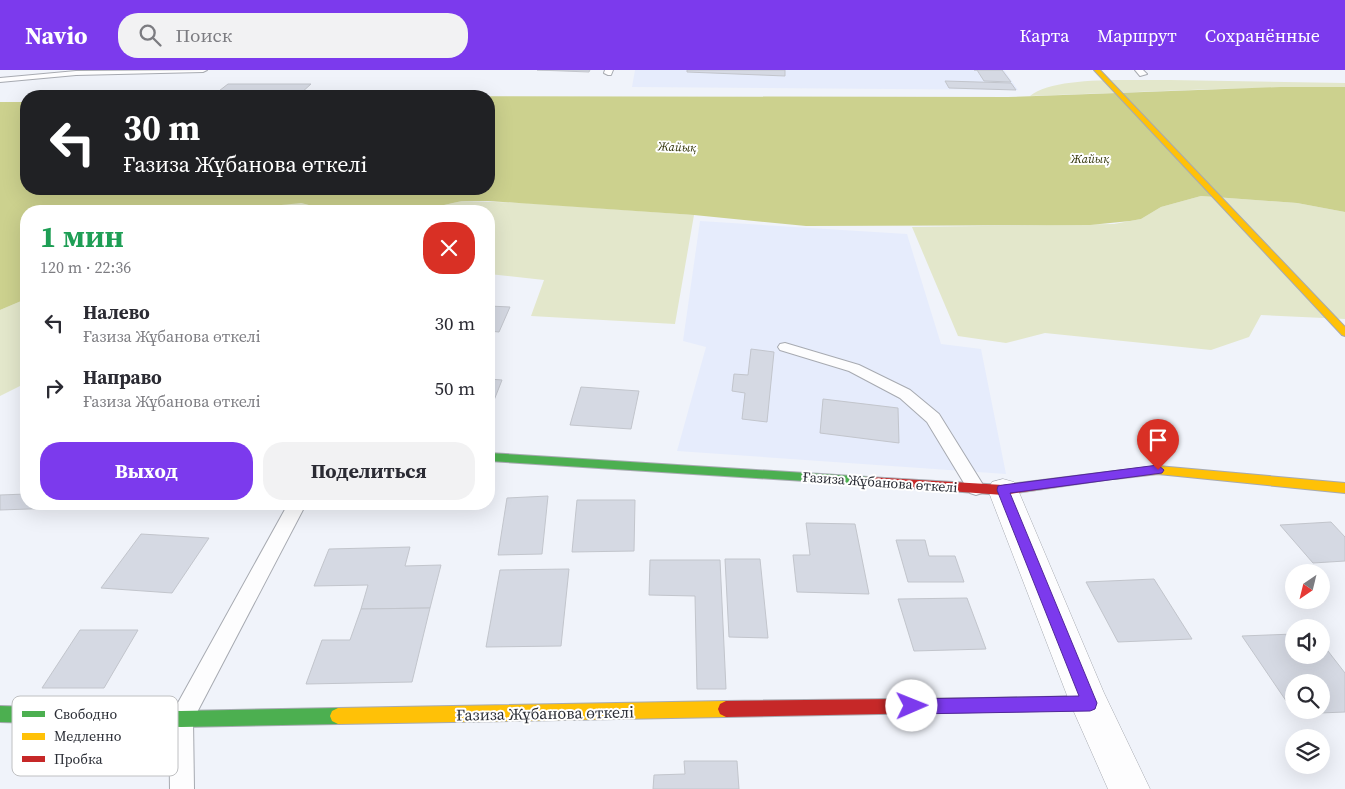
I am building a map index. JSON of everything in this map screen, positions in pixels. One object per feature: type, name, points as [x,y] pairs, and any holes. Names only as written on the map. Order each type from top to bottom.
[{"type":"street","points":[[1097,70],[1345,333]]},
{"type":"street","name":"Ғазиза Жұбанова өткелі","points":[[495,457],[989,489],[1158,470],[1345,488]]},
{"type":"street","points":[[989,489],[1129,789]]},
{"type":"street","name":"Ғазиза Жұбанова өткелі","points":[[178,719],[1090,703]]},
{"type":"lane","points":[[0,80],[76,73],[203,70]]},
{"type":"lane","points":[[785,347],[854,368],[905,394],[933,418],[989,489]]},
{"type":"lane","points":[[182,789],[181,719],[293,510]]},
{"type":"shaded area","points":[[635,70],[1004,70],[1018,90],[632,87]]},
{"type":"shaded area","points":[[1097,80],[1345,83],[1345,87],[1216,89],[1030,96],[1042,89],[1076,82]]},
{"type":"shaded area","points":[[1201,196],[1297,203],[1345,212],[1345,319],[1261,315],[1249,337],[1211,350],[1045,333],[1006,343],[958,336],[912,227],[1114,224],[1141,219],[1161,207]]},
{"type":"shaded area","points":[[462,201],[526,203],[694,215],[675,324],[531,316],[544,280],[495,275],[495,205],[444,205]]},
{"type":"shaded area","points":[[301,203],[309,205],[281,205]]},
{"type":"shaded area","points":[[700,221],[907,234],[941,344],[981,349],[1006,474],[677,451],[706,347],[683,341]]},
{"type":"shaded area","points":[[20,302],[20,386],[0,396],[0,310]]},
{"type":"water","name":"Жайық","points":[[1281,87],[1345,87],[1345,212],[1297,203],[1201,196],[1161,207],[1141,219],[1090,225],[806,226],[694,215],[488,201],[462,201],[444,205],[309,205],[301,203],[282,205],[20,205],[20,302],[0,310],[0,102],[20,102],[20,195],[495,195],[495,96],[1008,97]]},
{"type":"building","points":[[537,70],[590,70],[589,72]]},
{"type":"building","points":[[687,70],[785,70],[785,76],[687,72]]},
{"type":"building","points":[[977,70],[1002,70],[1011,82],[984,81]]},
{"type":"building","points":[[945,81],[1011,83],[1016,90],[949,88]]},
{"type":"building","points":[[228,84],[311,84],[304,90],[220,90]]},
{"type":"building","points":[[495,306],[510,307],[499,332],[495,332]]},
{"type":"building","points":[[751,349],[774,352],[767,422],[742,419],[745,393],[732,391],[734,374],[748,375]]},
{"type":"building","points":[[495,379],[502,380],[495,398]]},
{"type":"building","points":[[581,387],[639,391],[631,429],[570,425]]},
{"type":"building","points":[[823,399],[898,408],[899,443],[820,433]]},
{"type":"building","points":[[20,494],[20,509],[0,510],[0,495]]},
{"type":"building","points":[[548,496],[542,554],[498,555],[507,498]]},
{"type":"building","points":[[577,500],[635,500],[634,551],[572,552]]},
{"type":"building","points":[[1331,522],[1345,537],[1345,561],[1313,563],[1280,525]]},
{"type":"building","points":[[806,523],[855,524],[869,594],[797,592],[793,555],[810,555]]},
{"type":"building","points":[[141,534],[209,538],[172,593],[101,588]]},
{"type":"building","points":[[896,540],[925,540],[929,556],[955,556],[964,582],[908,582]]},
{"type":"building","points":[[410,547],[405,566],[441,565],[430,608],[361,609],[368,585],[314,586],[329,549]]},
{"type":"building","points":[[725,559],[760,559],[768,638],[729,637]]},
{"type":"building","points":[[650,560],[720,560],[726,689],[697,689],[695,596],[649,595]]},
{"type":"building","points":[[569,569],[561,646],[486,647],[500,570]]},
{"type":"building","points":[[1154,579],[1192,639],[1118,642],[1086,582]]},
{"type":"building","points":[[967,598],[986,649],[914,651],[898,599]]},
{"type":"building","points":[[430,608],[412,682],[306,684],[322,640],[350,640],[361,609]]},
{"type":"building","points":[[80,630],[138,630],[104,688],[42,688]]},
{"type":"building","points":[[1285,634],[1285,664],[1330,664],[1330,654],[1345,673],[1345,712],[1330,713],[1330,674],[1285,674],[1285,699],[1242,636]]},
{"type":"building","points":[[684,761],[737,761],[739,789],[653,789],[654,775],[685,774]]},
{"type":"traffic: fast","points":[[495,457],[868,481]]},
{"type":"traffic: fast","points":[[983,705],[1089,703]]},
{"type":"traffic: fast","points":[[0,714],[12,714]]},
{"type":"traffic: fast","points":[[178,719],[338,716]]},
{"type":"traffic: slow","points":[[1097,70],[1345,333]]},
{"type":"traffic: slow","points":[[1115,475],[1158,470],[1345,488]]},
{"type":"traffic: slow","points":[[338,716],[726,709]]},
{"type":"traffic: jam","points":[[868,481],[1003,490],[1115,475]]},
{"type":"traffic: jam","points":[[726,709],[983,705]]},
{"type":"route","points":[[912,706],[1090,703],[1003,490],[1158,470]]}]
